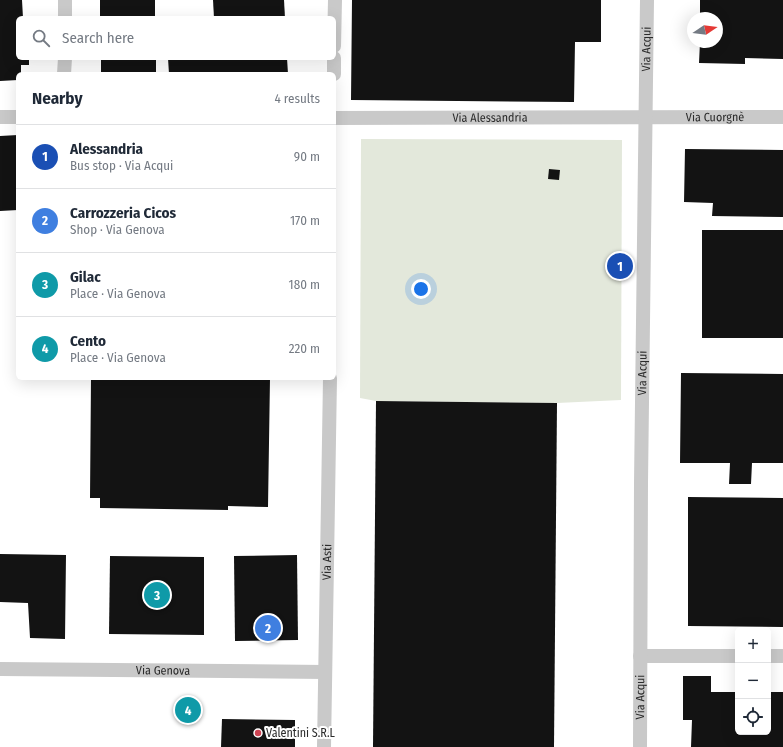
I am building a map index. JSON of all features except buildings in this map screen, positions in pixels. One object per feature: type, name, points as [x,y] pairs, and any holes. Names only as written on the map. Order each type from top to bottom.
[{"type":"street","points":[[65,0],[65,16]]},
{"type":"street","points":[[334,0],[334,16]]},
{"type":"street","name":"Via Acqui","points":[[640,747],[647,0]]},
{"type":"street","points":[[64,60],[64,72]]},
{"type":"street","points":[[334,60],[334,72]]},
{"type":"street","points":[[0,117],[16,117]]},
{"type":"street","name":"Via Cuorgnè","points":[[646,117],[783,117]]},
{"type":"street","name":"Via Alessandria","points":[[336,118],[646,117]]},
{"type":"street","name":"Via Asti","points":[[324,747],[330,380]]},
{"type":"street","points":[[640,656],[735,656]]},
{"type":"street","points":[[771,656],[783,656]]},
{"type":"street","name":"Via Genova","points":[[0,669],[325,672]]},
{"type":"shaded area","points":[[361,139],[622,140],[621,400],[557,403],[376,401],[360,398]]},
{"type":"place","name":"Alessandria","points":[[620,266]]},
{"type":"place","name":"Gilac","points":[[157,595]]},
{"type":"place","name":"Carrozzeria Cicos","points":[[268,628]]},
{"type":"place","name":"Cento","points":[[188,710]]},
{"type":"place","name":"Valentini S.R.L","points":[[258,733]]}]
